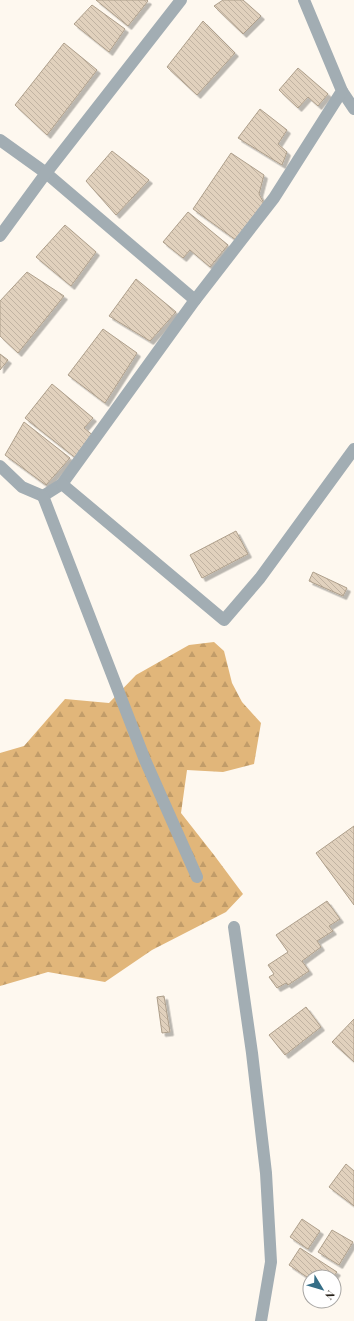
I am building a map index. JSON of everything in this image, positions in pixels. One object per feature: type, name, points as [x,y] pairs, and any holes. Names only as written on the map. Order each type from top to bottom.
[{"type":"street","points":[[0,236],[46,173],[181,0]]},
{"type":"street","points":[[304,0],[342,91],[354,109]]},
{"type":"street","points":[[43,496],[62,484],[195,300],[274,198],[342,91]]},
{"type":"street","points":[[0,140],[46,173],[195,300]]},
{"type":"street","points":[[62,484],[224,620],[260,578],[354,449]]},
{"type":"street","points":[[0,466],[22,487],[43,496],[145,760],[197,877]]},
{"type":"street","points":[[234,927],[252,1053],[266,1173],[271,1262],[261,1321]]},
{"type":"green space","points":[[214,642],[224,651],[232,683],[242,702],[261,723],[254,764],[223,772],[187,770],[181,813],[243,894],[226,912],[152,950],[105,982],[48,972],[0,986],[0,753],[24,746],[65,699],[109,703],[136,675],[189,645]]},
{"type":"building","points":[[96,0],[147,0],[148,1],[128,26]]},
{"type":"building","points":[[223,0],[243,0],[261,16],[243,34],[214,6]]},
{"type":"building","points":[[92,5],[125,29],[109,52],[74,24]]},
{"type":"building","points":[[203,21],[235,53],[197,95],[167,67]]},
{"type":"building","points":[[64,43],[97,70],[47,135],[15,105]]},
{"type":"building","points":[[298,68],[328,94],[318,106],[308,97],[298,108],[279,90]]},
{"type":"building","points":[[260,109],[287,130],[278,144],[287,152],[282,165],[238,138]]},
{"type":"building","points":[[112,151],[149,180],[116,215],[86,181]]},
{"type":"building","points":[[231,153],[264,175],[259,194],[266,207],[236,240],[193,209]]},
{"type":"building","points":[[188,212],[228,245],[210,267],[190,250],[183,258],[163,242]]},
{"type":"building","points":[[65,225],[96,252],[71,286],[36,257]]},
{"type":"building","points":[[27,272],[64,296],[18,353],[0,336],[0,301]]},
{"type":"building","points":[[136,279],[176,312],[150,341],[109,316]]},
{"type":"building","points":[[103,329],[137,353],[105,403],[68,375]]},
{"type":"building","points":[[0,354],[8,360],[0,370]]},
{"type":"building","points":[[52,384],[93,418],[84,428],[95,437],[77,459],[25,418]]},
{"type":"building","points":[[24,422],[70,458],[46,485],[5,455]]},
{"type":"building","points":[[236,531],[248,554],[202,578],[190,555]]},
{"type":"building","points":[[313,572],[347,588],[343,596],[309,581]]},
{"type":"building","points":[[354,826],[354,905],[316,853]]},
{"type":"building","points":[[327,901],[340,919],[329,926],[333,931],[317,941],[321,947],[302,961],[309,971],[288,985],[286,983],[277,988],[269,977],[274,974],[268,965],[288,952],[276,935]]},
{"type":"building","points":[[164,996],[170,1032],[162,1033],[157,997]]},
{"type":"building","points":[[306,1007],[321,1027],[285,1055],[269,1035]]},
{"type":"building","points":[[354,1019],[354,1062],[332,1042]]},
{"type":"building","points":[[346,1164],[354,1171],[354,1206],[329,1187]]},
{"type":"building","points":[[302,1219],[320,1231],[308,1249],[290,1237]]},
{"type":"building","points":[[332,1230],[353,1242],[339,1265],[318,1252]]},
{"type":"building","points":[[300,1248],[332,1269],[302,1269],[302,1274],[289,1265]]}]
